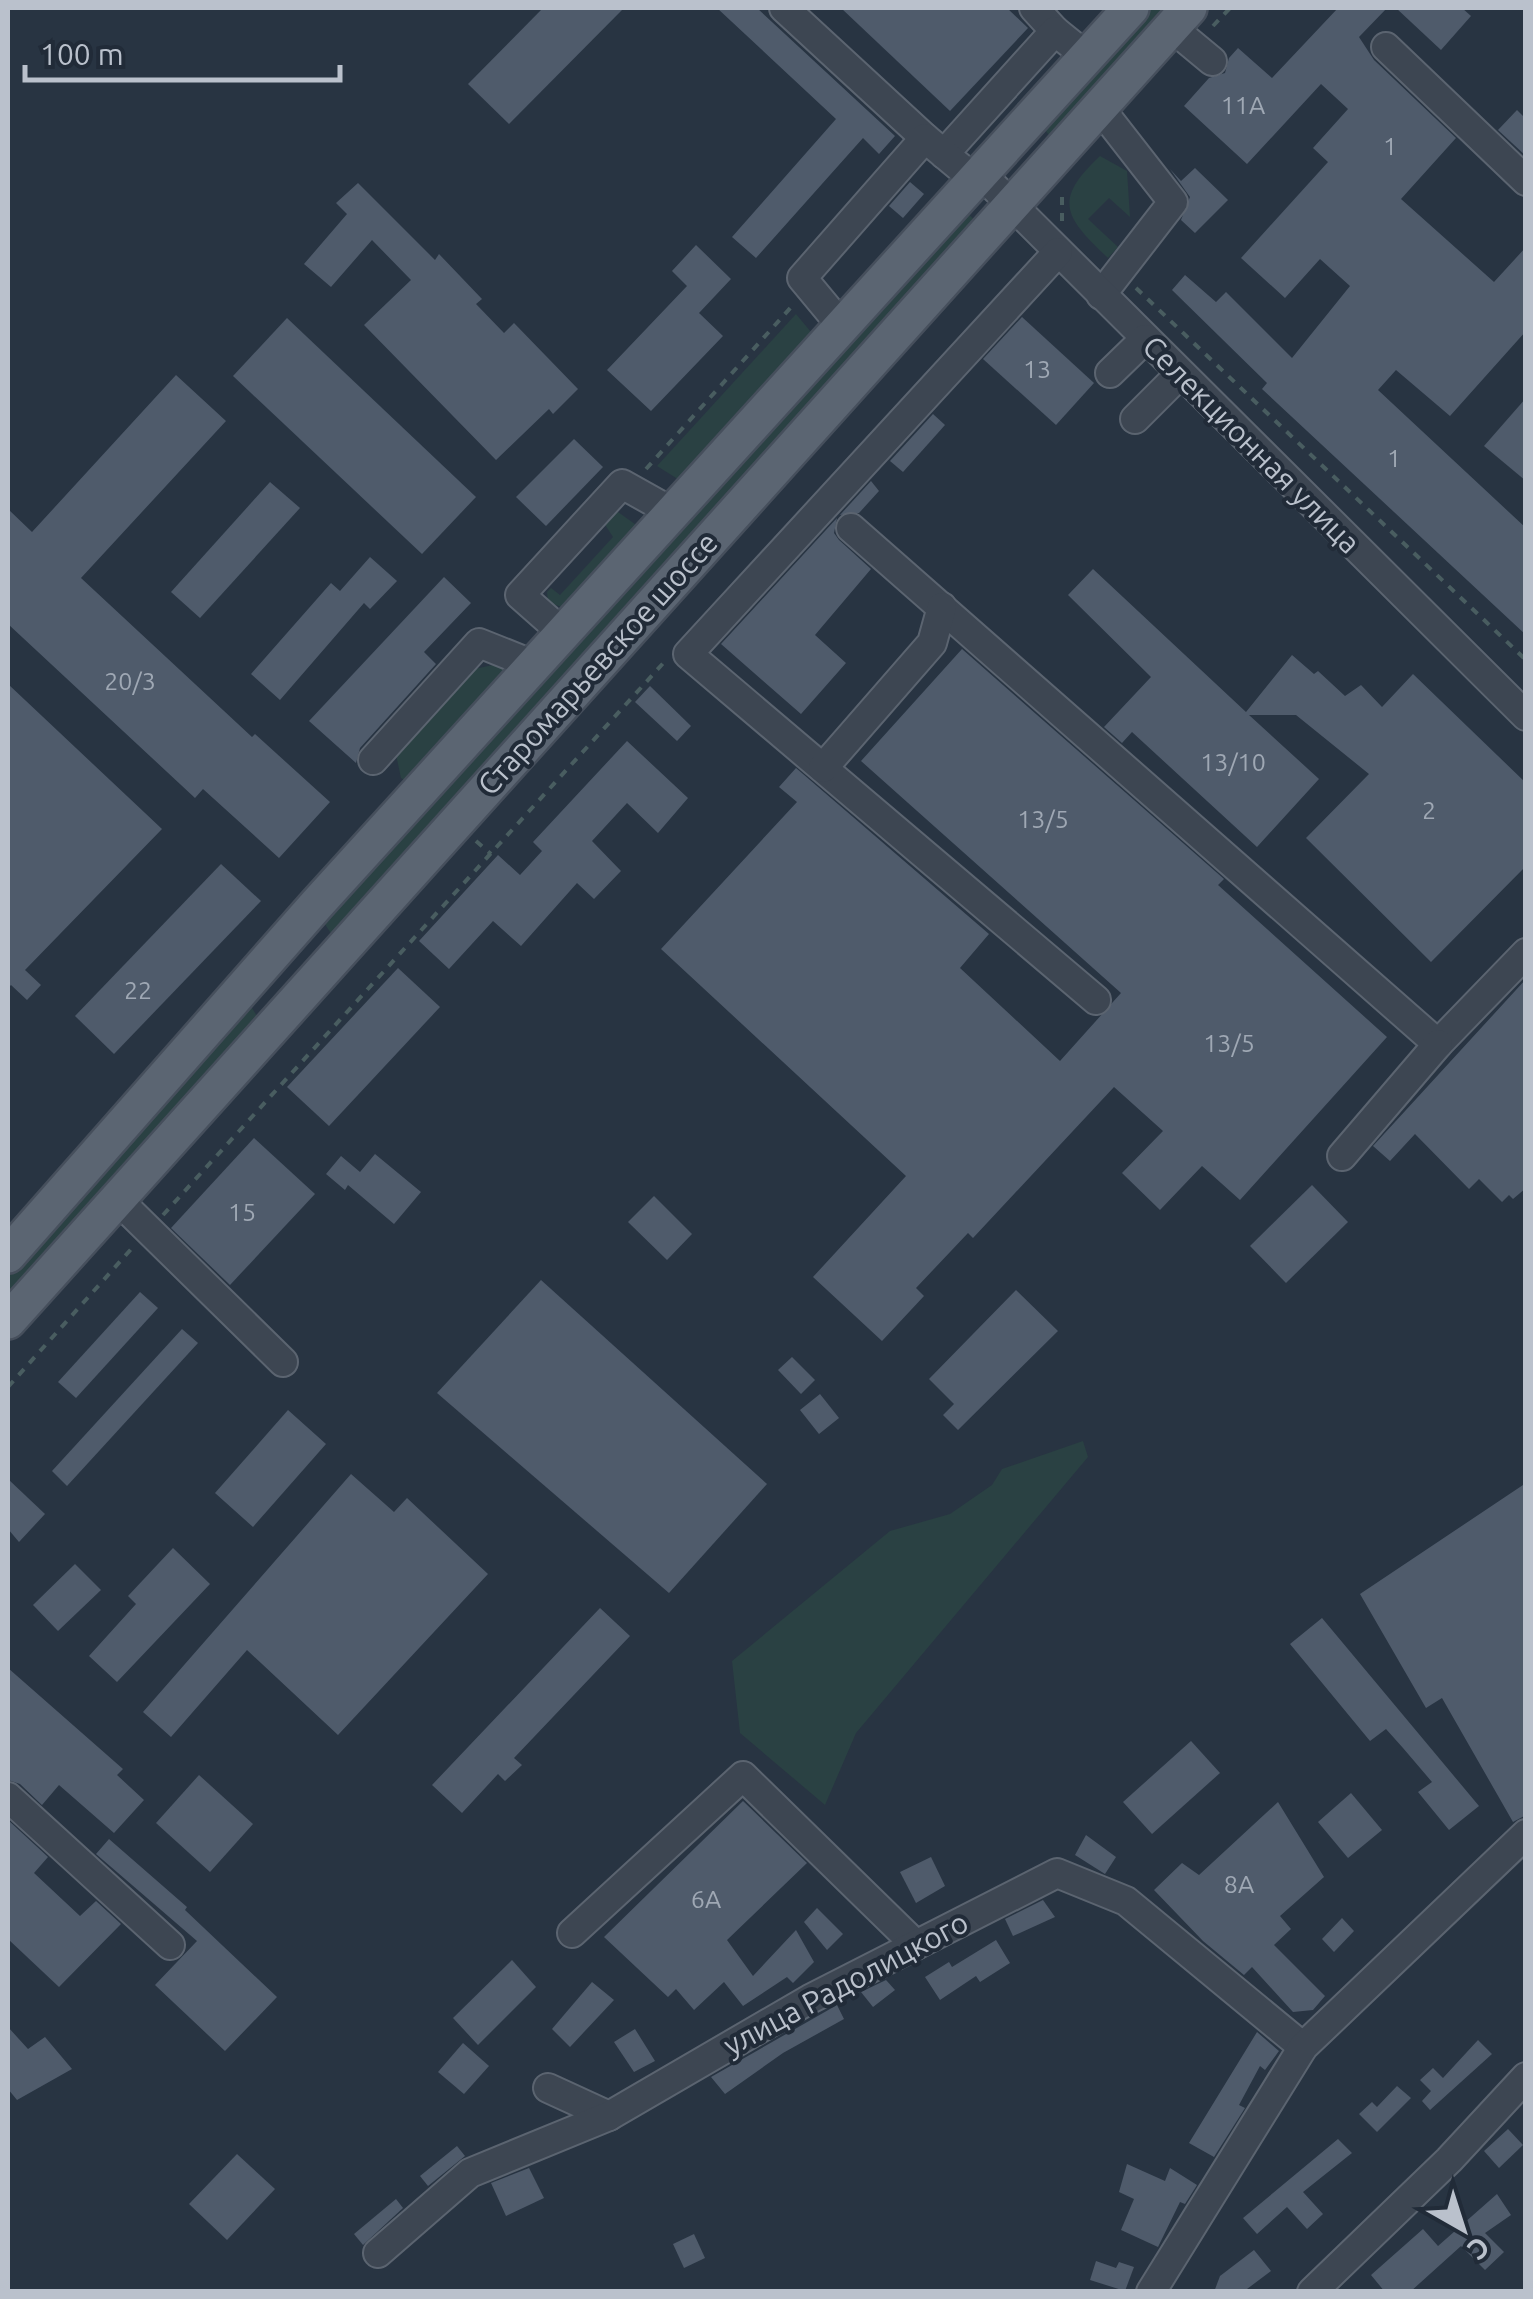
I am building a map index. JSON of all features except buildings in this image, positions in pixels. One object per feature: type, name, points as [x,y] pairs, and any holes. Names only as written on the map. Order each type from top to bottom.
[{"type":"main road","name":"Старомарьевское шоссе","points":[[8,1255],[534,664],[1131,8]]},
{"type":"main road","name":"Старомарьевское шоссе","points":[[8,1321],[1099,107],[1192,35]]},
{"type":"main road","points":[[282,944],[318,975]]},
{"type":"street","name":"Селекционная улица","points":[[784,8],[935,146],[1014,205],[1526,716]]},
{"type":"street","points":[[1034,8],[1086,56]]},
{"type":"street","points":[[842,326],[802,278],[1055,31]]},
{"type":"street","points":[[1386,47],[1526,181]]},
{"type":"street","points":[[1099,107],[1173,202],[1101,295]]},
{"type":"street","points":[[1052,246],[688,654],[1096,1000]]},
{"type":"street","points":[[1110,373],[1145,339]]},
{"type":"street","points":[[1135,419],[1180,374]]},
{"type":"street","points":[[563,632],[520,594],[622,484],[672,512]]},
{"type":"street","points":[[851,528],[1438,1044]]},
{"type":"street","points":[[823,768],[932,644],[942,607]]},
{"type":"street","points":[[373,760],[479,643],[534,664]]},
{"type":"street","points":[[1342,1156],[1438,1044],[1526,953]]},
{"type":"street","points":[[117,1199],[283,1362]]},
{"type":"street","points":[[572,1933],[744,1776],[916,1945]]},
{"type":"street","points":[[8,1797],[170,1945]]},
{"type":"street","points":[[1151,2292],[1303,2048],[1526,1834]]},
{"type":"street","name":"улица Радолицкого","points":[[378,2254],[470,2173],[609,2116],[810,1999],[1057,1872],[1126,1901],[1303,2048]]},
{"type":"street","points":[[1312,2292],[1449,2160],[1526,2077]]},
{"type":"street","points":[[548,2088],[609,2116]]},
{"type":"path","points":[[1192,35],[1230,8]]},
{"type":"path","points":[[1052,246],[1062,221],[1060,198],[1066,180]]},
{"type":"path","points":[[1118,270],[1526,660]]},
{"type":"path","points":[[630,488],[809,287]]},
{"type":"path","points":[[8,1387],[668,658]]},
{"type":"green space","points":[[1148,8],[1172,8],[1054,137],[1049,135],[1041,125]]},
{"type":"green space","points":[[1100,156],[1127,171],[1130,217],[1109,198],[1088,219],[1118,247],[1108,258],[1082,231],[1070,208],[1075,185]]},
{"type":"green space","points":[[964,210],[978,223],[337,934],[330,932],[323,921]]},
{"type":"green space","points":[[796,314],[811,332],[812,343],[684,483],[657,466]]},
{"type":"green space","points":[[618,512],[639,527],[564,608],[548,602],[547,592],[551,588],[560,595],[613,537],[604,523]]},
{"type":"green space","points":[[502,663],[512,669],[409,783],[401,778],[395,750],[470,670]]},
{"type":"green space","points":[[245,1007],[252,1008],[260,1021],[8,1303],[8,1272]]},
{"type":"green space","points":[[1083,1441],[1088,1457],[856,1733],[825,1805],[740,1733],[732,1661],[890,1531],[950,1514],[992,1485],[1002,1469]]}]
